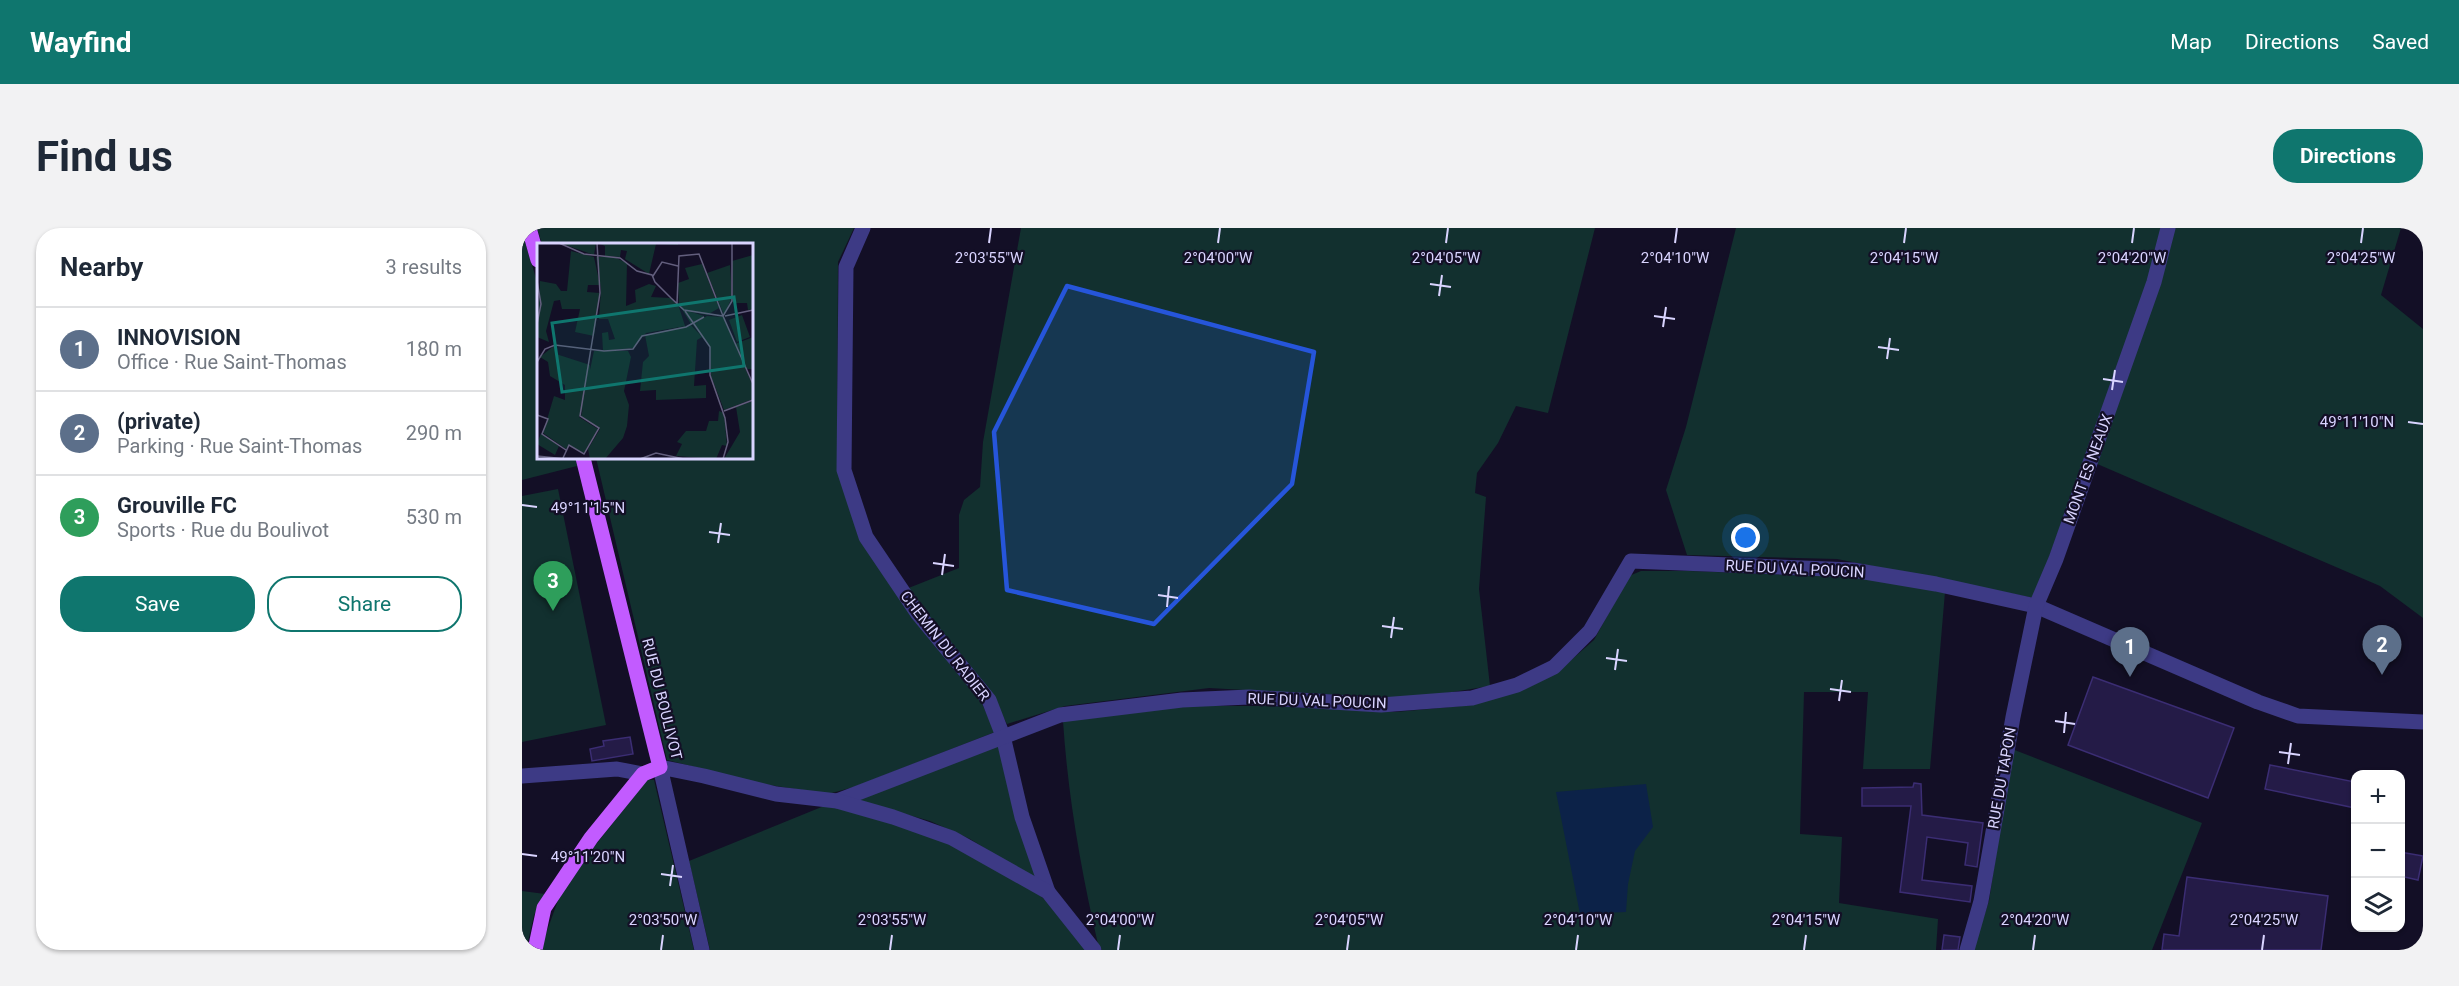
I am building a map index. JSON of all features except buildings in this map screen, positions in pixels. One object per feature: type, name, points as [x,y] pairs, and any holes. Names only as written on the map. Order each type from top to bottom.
[{"type":"main road","points":[[529,228],[537,256]]},
{"type":"main road","name":"RUE DU BOULIVOT","points":[[584,459],[660,767]]},
{"type":"main road","points":[[535,950],[544,908],[591,838],[643,774],[660,767]]},
{"type":"street","name":"CHEMIN DU RADIER","points":[[863,228],[846,267],[844,470],[866,537],[918,614],[989,700],[1003,736],[1022,817],[1048,892]]},
{"type":"street","name":"MONT ES NEAUX","points":[[2036,606],[2154,282],[2168,228]]},
{"type":"street","name":"RUE DU VAL POUCIN","points":[[837,801],[1060,715],[1182,700],[1249,698],[1381,705],[1472,698],[1518,685],[1554,668],[1590,631],[1630,561],[1853,570],[1936,584],[2036,606]]},
{"type":"street","points":[[2036,606],[2258,702],[2298,716],[2423,722]]},
{"type":"street","name":"RUE DU TAPON","points":[[1967,950],[1981,901],[2013,717],[2036,606]]},
{"type":"street","points":[[660,767],[776,795],[837,801],[914,824],[951,838],[1048,892],[1094,950]]},
{"type":"street","name":"RUE DU BOULIVOT","points":[[660,767],[702,950]]},
{"type":"street","points":[[522,776],[617,769],[643,774]]},
{"type":"highlighted area","points":[[1067,286],[1314,352],[1292,484],[1154,624],[1007,590],[994,432]]},
{"type":"green space","points":[[537,228],[854,228],[838,262],[837,469],[864,545],[980,699],[995,732],[854,787],[828,794],[763,784],[667,760],[596,459],[753,459],[753,243],[542,243]]},
{"type":"green space","points":[[1021,228],[1595,228],[1548,413],[1516,406],[1498,443],[1477,473],[1475,493],[1486,497],[1479,589],[1490,686],[1440,694],[1386,698],[1209,688],[1065,706],[1007,724],[989,690],[906,589],[959,568],[959,515],[964,500],[980,487],[983,442]]},
{"type":"green space","points":[[1736,228],[2163,228],[2135,322],[2034,598],[1837,559],[1687,555],[1666,490],[1686,427]]},
{"type":"green space","points":[[2174,228],[2401,228],[2381,295],[2423,329],[2423,618],[2380,586],[2095,463]]},
{"type":"green space","points":[[522,232],[537,282],[537,459],[576,459],[577,466],[522,480]]},
{"type":"green space","points":[[558,489],[606,725],[522,742],[522,496]]},
{"type":"green space","points":[[1641,571],[1871,578],[1945,592],[1930,769],[1863,769],[1868,692],[1804,692],[1800,834],[1842,837],[1839,903],[1938,919],[1936,950],[1102,950],[1098,944],[1076,833],[1063,721],[1190,706],[1268,706],[1396,712],[1472,705],[1561,669],[1594,640],[1629,576]]},
{"type":"green space","points":[[1000,742],[1041,883],[970,839],[930,821],[855,800]]},
{"type":"green space","points":[[2012,749],[2202,823],[2152,950],[1973,950],[1989,901]]},
{"type":"green space","points":[[647,780],[654,780],[694,950],[540,950],[560,895],[582,862]]},
{"type":"green space","points":[[824,806],[851,811],[910,828],[940,839],[997,866],[1022,881],[1043,898],[1089,950],[710,950],[689,861]]},
{"type":"green space","points":[[522,891],[545,894],[534,915],[526,950],[522,950]]},
{"type":"water","points":[[1646,784],[1653,827],[1635,851],[1628,884],[1626,912],[1580,914],[1556,792]]},
{"type":"place","name":"Grouville FC","points":[[553,611]]},
{"type":"place","name":"(private)","points":[[2382,675]]},
{"type":"place","name":"INNOVISION","points":[[2130,677]]}]
